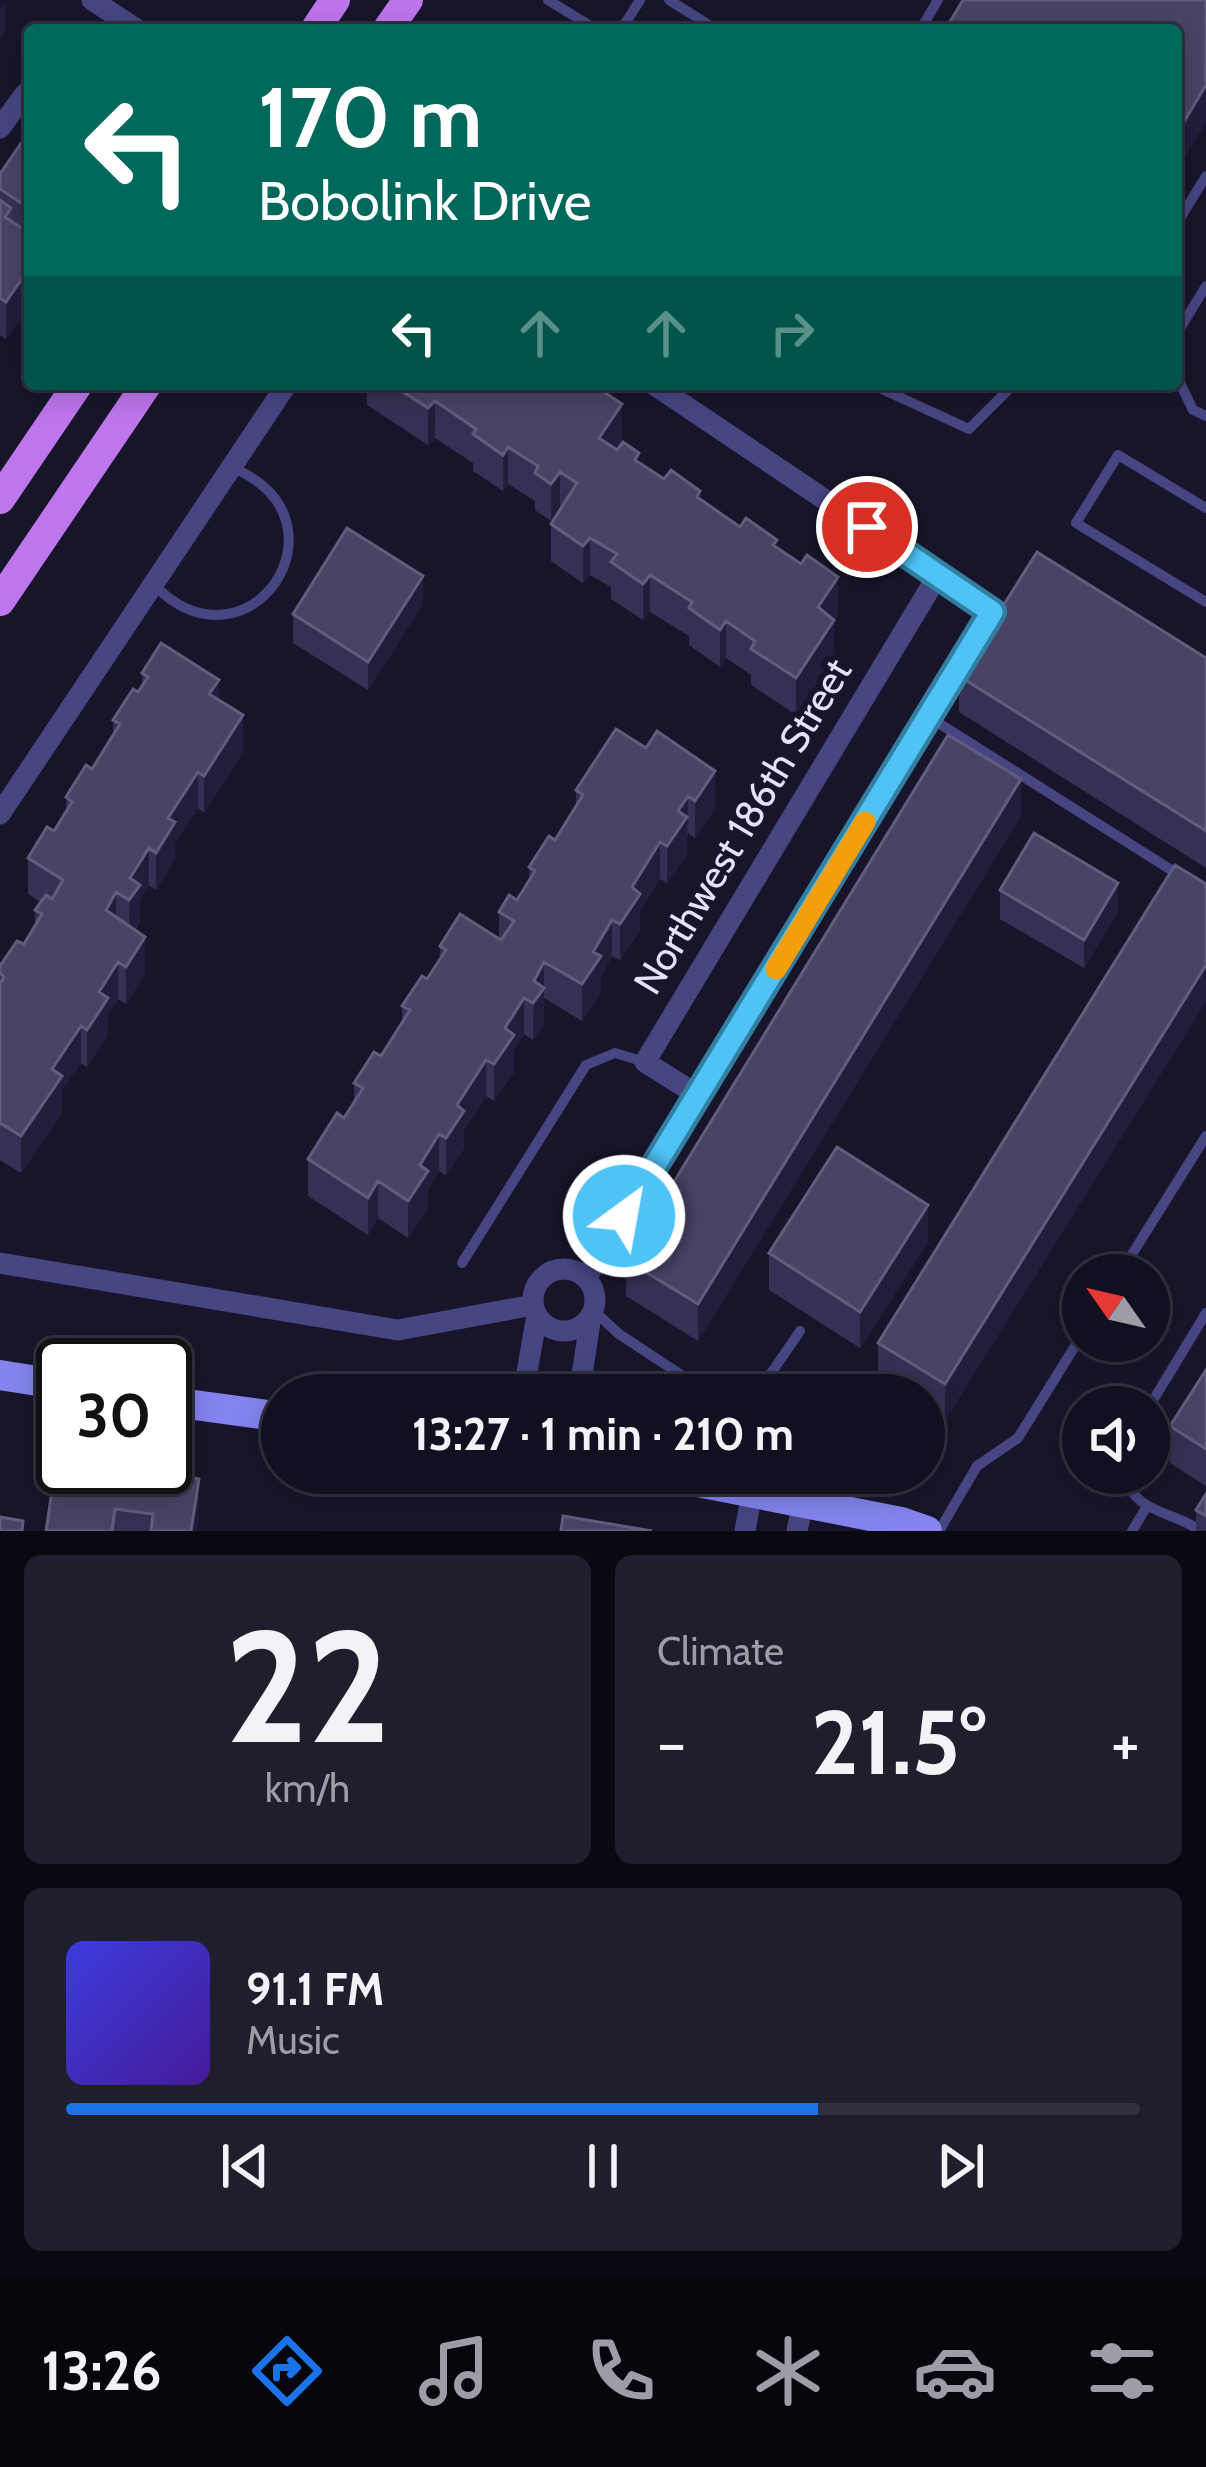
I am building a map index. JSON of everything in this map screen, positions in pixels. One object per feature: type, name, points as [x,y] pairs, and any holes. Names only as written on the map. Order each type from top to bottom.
[{"type":"main road","points":[[0,499],[74,390]]},
{"type":"main road","points":[[0,601],[143,390]]},
{"type":"street","points":[[92,0],[129,24]]},
{"type":"street","points":[[0,128],[24,95]]},
{"type":"street","points":[[0,814],[283,390]]},
{"type":"street","points":[[586,1278],[992,612],[662,390]]},
{"type":"street","name":"Northwest 186th Street","points":[[645,1062],[938,575]]},
{"type":"street","points":[[645,1062],[699,1096]]},
{"type":"street","points":[[0,1263],[398,1330],[535,1310]]},
{"type":"street","points":[[527,1374],[537,1284],[554,1270],[576,1271],[595,1294],[582,1374]]},
{"type":"street","points":[[535,1310],[543,1324],[564,1331],[584,1324],[592,1312]]},
{"type":"street","points":[[0,1375],[36,1381]]},
{"type":"street","points":[[192,1405],[261,1414]]},
{"type":"street","points":[[745,1531],[752,1494]]},
{"type":"street","points":[[756,1494],[800,1517],[901,1522],[927,1531]]},
{"type":"lane","points":[[548,0],[587,24]]},
{"type":"lane","points":[[669,0],[707,24]]},
{"type":"lane","points":[[1182,215],[1206,176]]},
{"type":"lane","points":[[1182,325],[1206,286]]},
{"type":"lane","points":[[1182,387],[1193,410],[1206,416]]},
{"type":"lane","points":[[886,390],[969,430],[1008,390]]},
{"type":"lane","points":[[904,397],[908,390]]},
{"type":"lane","points":[[1206,508],[1118,455],[1076,524],[1206,602]]},
{"type":"lane","points":[[154,585],[181,608],[216,616],[239,612],[260,601],[277,583],[287,561],[290,537],[285,514],[273,493],[232,468]]},
{"type":"lane","points":[[928,718],[1206,892]]},
{"type":"lane","points":[[461,1263],[586,1065],[615,1053],[645,1062]]},
{"type":"lane","points":[[1132,1254],[1206,1136]]},
{"type":"lane","points":[[592,1312],[704,1390],[758,1394],[800,1331]]},
{"type":"lane","points":[[1162,1386],[1206,1313]]},
{"type":"lane","points":[[938,1531],[977,1466],[1018,1438],[1066,1362]]},
{"type":"lane","points":[[1133,1494],[1146,1508],[1183,1517],[1201,1531]]},
{"type":"lane","points":[[1132,1531],[1146,1508]]},
{"type":"building","points":[[963,0],[1206,0],[1206,85],[1182,125],[1182,24],[949,24]]},
{"type":"building","points":[[24,139],[24,205],[0,189],[0,174]]},
{"type":"building","points":[[0,200],[11,208],[5,217],[24,230],[24,276],[6,302],[0,298]]},
{"type":"building","points":[[400,390],[601,390],[622,404],[599,438],[617,450],[623,442],[639,453],[635,460],[664,479],[671,470],[700,491],[697,497],[740,527],[746,518],[801,564],[807,555],[838,577],[818,607],[834,620],[796,678],[751,649],[755,641],[726,621],[720,630],[689,608],[692,602],[650,575],[643,584],[611,562],[617,554],[590,538],[583,546],[551,524],[577,483],[560,472],[551,484],[535,473],[538,466],[508,447],[503,455],[435,401],[428,408]]},
{"type":"building","points":[[347,528],[423,576],[368,662],[293,614]]},
{"type":"building","points":[[1037,552],[1206,658],[1206,831],[959,676]]},
{"type":"building","points":[[161,643],[219,680],[209,694],[243,715],[204,776],[198,772],[168,818],[175,822],[156,853],[149,848],[130,878],[140,885],[129,900],[116,892],[106,910],[145,937],[126,967],[118,962],[99,992],[108,998],[87,1030],[81,1026],[52,1069],[62,1076],[21,1136],[0,1123],[0,984],[4,977],[0,966],[17,941],[24,944],[42,914],[35,910],[46,895],[52,899],[63,880],[28,858],[47,827],[54,831],[72,802],[66,797],[86,765],[92,769],[120,724],[113,720],[133,689],[138,692],[148,677],[142,673]]},
{"type":"building","points":[[616,729],[646,748],[657,731],[715,771],[695,801],[688,796],[678,811],[687,817],[667,846],[660,842],[632,887],[640,894],[620,924],[612,920],[593,952],[601,956],[582,984],[544,962],[534,981],[544,988],[533,1003],[524,998],[505,1028],[514,1035],[494,1064],[486,1060],[457,1105],[464,1111],[446,1138],[439,1134],[420,1165],[428,1171],[408,1201],[378,1181],[368,1198],[308,1159],[337,1113],[344,1118],[363,1088],[354,1083],[374,1052],[381,1056],[410,1010],[402,1006],[446,950],[440,946],[460,914],[501,940],[514,921],[499,912],[509,895],[517,900],[535,871],[529,867],[549,836],[555,840],[583,795],[576,790]]},
{"type":"building","points":[[948,735],[1021,779],[698,1304],[626,1260]]},
{"type":"building","points":[[1034,833],[1118,883],[1084,940],[1000,890]]},
{"type":"building","points":[[1175,865],[1206,884],[1206,965],[945,1384],[945,1374],[929,1374],[878,1343]]},
{"type":"building","points":[[837,1147],[928,1205],[860,1312],[769,1253]]},
{"type":"building","points":[[1206,1370],[1206,1449],[1170,1426]]},
{"type":"building","points":[[192,1478],[199,1479],[191,1531],[151,1531],[153,1514],[115,1509],[112,1531],[46,1531],[52,1494],[192,1494]]},
{"type":"building","points":[[1206,1494],[1206,1516],[1196,1510]]},
{"type":"building","points":[[563,1516],[652,1531],[561,1531]]},
{"type":"building","points":[[0,1517],[23,1521],[22,1531],[0,1531]]},
{"type":"slow traffic","points":[[776,969],[865,822]]},
{"type":"route","points":[[624,1216],[992,612],[867,527]]}]
